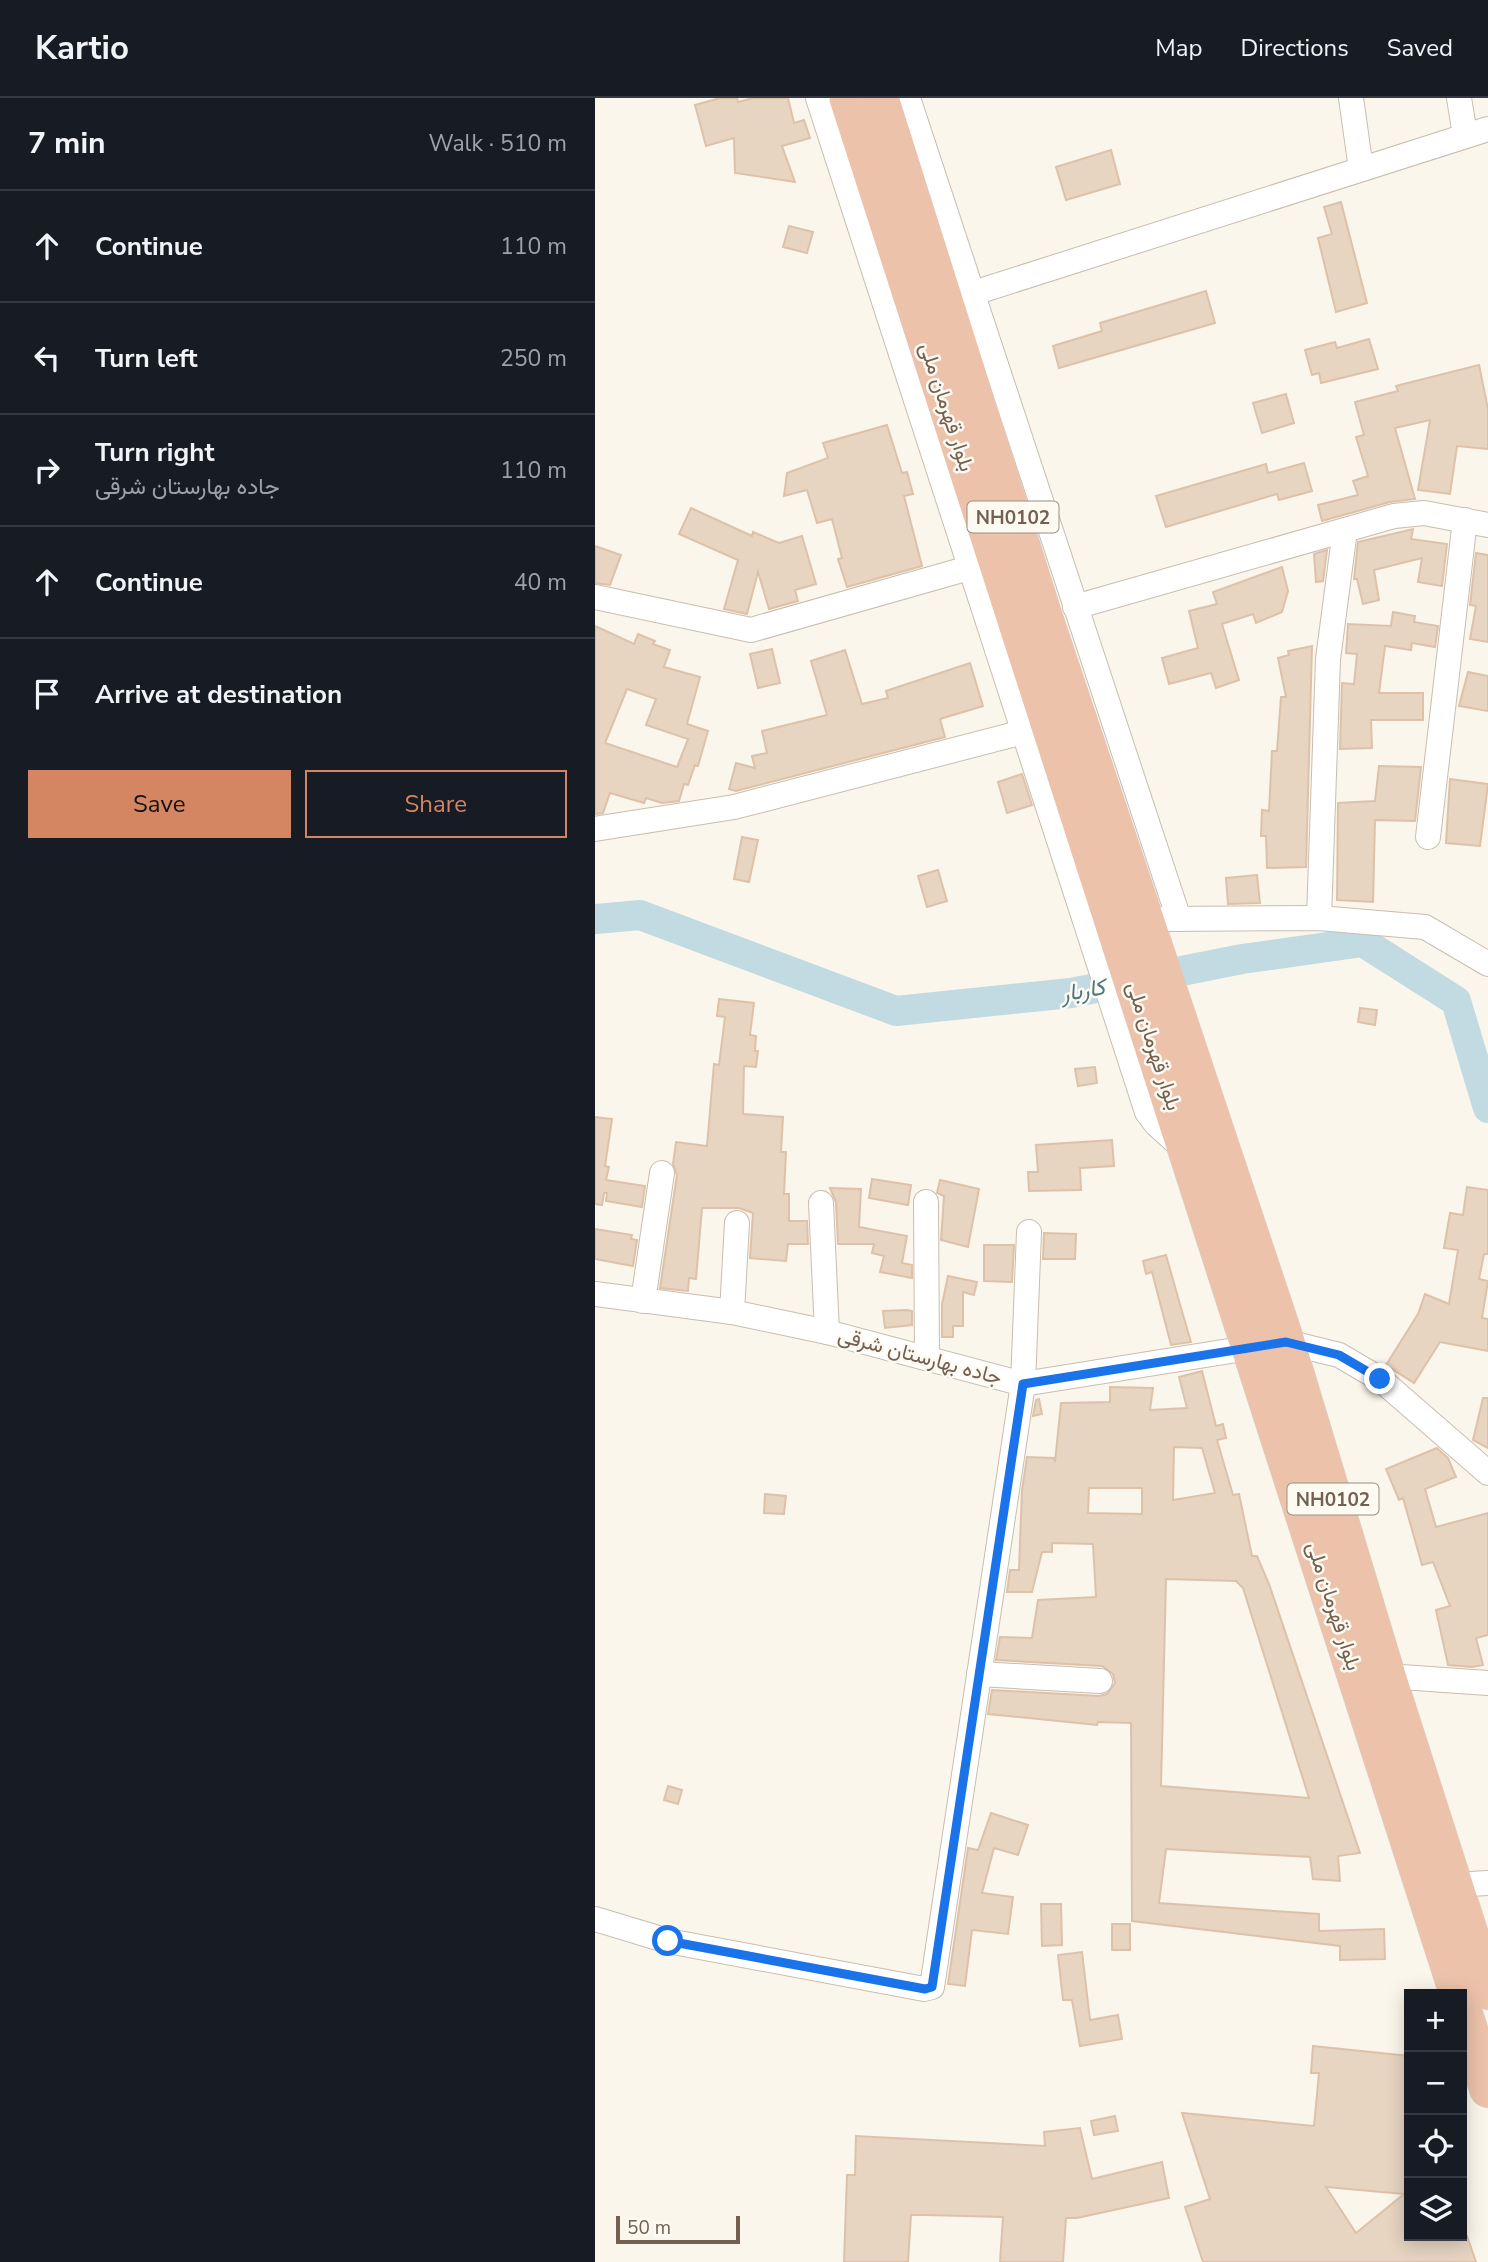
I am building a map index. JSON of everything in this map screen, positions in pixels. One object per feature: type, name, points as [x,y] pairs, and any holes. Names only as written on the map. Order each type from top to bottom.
[{"type":"highway","name":"بلوار قهرمان ملی","points":[[848,98],[945,302],[1036,729],[1138,933]]},
{"type":"highway","name":"بلوار قهرمان ملی","points":[[880,98],[1044,617],[1138,933],[1145,1015],[1188,1153],[1269,1345],[1457,1989]]},
{"type":"highway","name":"بلوار قهرمان ملی","points":[[1145,1015],[1269,1345],[1387,1676],[1488,1991]]},
{"type":"highway","points":[[1467,2023],[1488,2089]]},
{"type":"street","points":[[595,829],[734,807],[1036,729],[969,568],[818,98]]},
{"type":"street","points":[[908,98],[945,302],[1075,607],[1138,933],[1145,1015]]},
{"type":"street","points":[[1351,98],[1361,169]]},
{"type":"street","points":[[945,302],[1477,132],[1459,98]]},
{"type":"street","points":[[1075,607],[1394,516],[1424,513],[1477,523],[1428,837]]},
{"type":"street","points":[[1319,918],[1328,659],[1345,530]]},
{"type":"street","points":[[595,597],[751,630],[969,568]]},
{"type":"street","points":[[1138,933],[1319,918],[1425,927],[1488,964]]},
{"type":"street","points":[[643,1301],[662,1173]]},
{"type":"street","points":[[926,1202],[927,1357]]},
{"type":"street","points":[[821,1203],[827,1332]]},
{"type":"street","points":[[732,1312],[737,1223]]},
{"type":"street","points":[[595,1919],[668,1941],[925,1989],[932,1987],[1023,1384],[1029,1232]]},
{"type":"street","name":"جاده بهارستان شرقی","points":[[595,1294],[732,1312],[827,1332],[1023,1384],[1269,1345]]},
{"type":"street","points":[[1269,1345],[1339,1355],[1380,1379],[1488,1473]]},
{"type":"street","points":[[979,1674],[1100,1681]]},
{"type":"street","points":[[1387,1676],[1488,1684]]},
{"type":"street","points":[[1452,1885],[1488,1883]]},
{"type":"building","points":[[720,98],[737,98],[738,102],[753,98],[788,98],[794,123],[804,120],[810,138],[782,146],[795,182],[735,173],[734,138],[706,146],[695,105]]},
{"type":"building","points":[[1111,150],[1120,184],[1066,200],[1056,167]]},
{"type":"building","points":[[1341,202],[1367,303],[1336,312],[1318,238],[1332,234],[1324,207]]},
{"type":"building","points":[[789,226],[813,232],[807,253],[783,247]]},
{"type":"building","points":[[1206,291],[1215,323],[1059,368],[1053,346],[1102,331],[1100,323]]},
{"type":"building","points":[[1369,339],[1378,369],[1321,383],[1319,373],[1312,375],[1305,350],[1335,342],[1337,348]]},
{"type":"building","points":[[1479,365],[1488,409],[1488,449],[1457,446],[1450,494],[1418,490],[1430,420],[1395,428],[1415,499],[1390,502],[1322,521],[1318,505],[1358,495],[1353,481],[1368,476],[1356,437],[1364,435],[1355,402],[1398,391],[1396,386]]},
{"type":"building","points":[[1286,394],[1294,423],[1262,433],[1253,403]]},
{"type":"building","points":[[887,425],[902,473],[907,472],[913,494],[904,496],[922,566],[847,587],[838,559],[842,558],[832,519],[817,523],[807,490],[784,496],[787,473],[828,458],[823,443]]},
{"type":"building","points":[[1304,463],[1312,491],[1279,500],[1277,494],[1166,527],[1156,496],[1266,464],[1268,473]]},
{"type":"building","points":[[691,508],[752,536],[753,532],[779,543],[802,536],[816,584],[795,590],[798,601],[769,609],[758,572],[747,614],[724,609],[738,560],[679,534]]},
{"type":"building","points":[[1413,529],[1411,539],[1447,544],[1442,586],[1418,582],[1422,558],[1374,570],[1379,600],[1363,604],[1357,579],[1354,579],[1358,542]]},
{"type":"building","points":[[595,546],[621,555],[610,585],[595,583]]},
{"type":"building","points":[[1327,550],[1323,581],[1316,582],[1314,554]]},
{"type":"building","points":[[1476,553],[1488,555],[1488,642],[1470,639],[1476,606],[1470,605]]},
{"type":"building","points":[[1282,567],[1288,591],[1282,612],[1256,623],[1253,614],[1222,624],[1239,680],[1216,688],[1211,673],[1169,684],[1162,658],[1198,648],[1189,611],[1217,604],[1213,592]]},
{"type":"building","points":[[1393,612],[1415,616],[1414,622],[1438,626],[1435,647],[1412,643],[1411,650],[1385,646],[1379,693],[1423,693],[1423,720],[1371,720],[1372,748],[1340,749],[1342,683],[1354,684],[1357,654],[1346,653],[1348,624],[1391,626]]},
{"type":"building","points":[[595,626],[634,644],[638,634],[655,641],[653,644],[670,650],[664,667],[700,677],[687,724],[708,731],[698,766],[695,765],[688,785],[684,784],[679,801],[662,803],[646,798],[644,803],[610,793],[603,813],[595,814]],"holes":[[[627,689],[656,699],[646,725],[688,739],[677,767],[605,743]]]},
{"type":"building","points":[[1312,646],[1306,867],[1267,868],[1266,836],[1261,836],[1262,810],[1269,811],[1272,751],[1277,751],[1281,697],[1286,697],[1278,658],[1289,655],[1288,651]]},
{"type":"building","points":[[772,649],[780,683],[758,688],[750,654]]},
{"type":"building","points":[[845,650],[862,704],[888,698],[886,691],[970,663],[983,706],[940,719],[945,737],[736,791],[729,789],[736,763],[755,768],[752,756],[767,753],[762,731],[827,715],[811,661]]},
{"type":"building","points":[[1468,672],[1488,676],[1488,711],[1459,706]]},
{"type":"building","points":[[1379,766],[1421,767],[1415,821],[1375,820],[1373,902],[1337,900],[1338,803],[1375,801]]},
{"type":"building","points":[[1022,774],[1032,805],[1007,813],[998,782]]},
{"type":"building","points":[[1450,779],[1488,784],[1480,846],[1446,843]]},
{"type":"building","points":[[742,837],[758,840],[749,882],[734,879]]},
{"type":"building","points":[[938,870],[947,901],[927,907],[918,876]]},
{"type":"building","points":[[1257,875],[1260,903],[1228,904],[1226,878]]},
{"type":"building","points":[[719,999],[754,1003],[750,1035],[756,1036],[755,1051],[758,1051],[756,1067],[744,1066],[743,1114],[783,1117],[781,1152],[786,1152],[784,1194],[789,1194],[789,1221],[807,1221],[808,1244],[788,1244],[786,1261],[750,1258],[753,1213],[739,1208],[702,1208],[696,1279],[689,1278],[688,1291],[660,1288],[677,1175],[673,1164],[676,1142],[707,1146],[714,1064],[719,1065],[725,1017],[717,1016]]},
{"type":"building","points":[[1360,1008],[1377,1010],[1375,1025],[1358,1022]]},
{"type":"building","points":[[1095,1067],[1097,1083],[1078,1086],[1075,1069]]},
{"type":"building","points":[[595,1117],[612,1119],[605,1166],[609,1167],[606,1180],[645,1186],[642,1207],[606,1201],[607,1193],[604,1193],[602,1205],[595,1204]]},
{"type":"building","points":[[1112,1140],[1114,1166],[1080,1168],[1081,1190],[1029,1191],[1028,1172],[1038,1172],[1036,1145]]},
{"type":"building","points":[[872,1179],[911,1185],[908,1205],[869,1198]]},
{"type":"building","points":[[940,1180],[979,1189],[968,1247],[941,1240],[944,1196],[937,1193]]},
{"type":"building","points":[[1467,1187],[1488,1190],[1488,1254],[1484,1254],[1479,1279],[1488,1281],[1482,1318],[1488,1319],[1488,1351],[1440,1342],[1414,1383],[1386,1365],[1418,1314],[1425,1294],[1449,1304],[1458,1250],[1444,1248],[1450,1213],[1463,1215]]},
{"type":"building","points":[[830,1188],[861,1189],[859,1227],[907,1236],[902,1263],[912,1265],[912,1278],[880,1272],[884,1256],[872,1253],[874,1244],[838,1244],[836,1202]]},
{"type":"building","points":[[595,1229],[632,1235],[631,1239],[637,1240],[633,1266],[595,1259]]},
{"type":"building","points":[[1044,1233],[1076,1234],[1075,1259],[1043,1259]]},
{"type":"building","points":[[984,1245],[1014,1245],[1012,1282],[984,1281]]},
{"type":"building","points":[[1166,1255],[1191,1342],[1171,1345],[1152,1272],[1146,1274],[1143,1261]]},
{"type":"building","points":[[948,1276],[977,1282],[974,1295],[963,1292],[963,1326],[953,1326],[953,1337],[942,1337],[942,1304]]},
{"type":"building","points":[[883,1311],[912,1311],[912,1325],[885,1328]]},
{"type":"building","points":[[1202,1371],[1216,1426],[1223,1424],[1226,1438],[1217,1440],[1233,1495],[1239,1494],[1252,1556],[1257,1556],[1269,1584],[1360,1853],[1338,1856],[1340,1881],[1313,1879],[1310,1857],[1166,1849],[1159,1903],[1319,1914],[1319,1931],[1384,1929],[1385,1959],[1340,1960],[1340,1946],[1132,1921],[1131,1723],[1098,1722],[1097,1725],[988,1714],[992,1690],[1099,1696],[1107,1694],[1115,1683],[1113,1674],[1102,1666],[996,1660],[1000,1637],[1032,1638],[1038,1600],[1096,1597],[1093,1544],[1052,1543],[1052,1552],[1042,1552],[1032,1592],[1007,1592],[1010,1570],[1019,1570],[1022,1490],[1027,1457],[1054,1458],[1055,1462],[1061,1403],[1110,1402],[1110,1387],[1153,1388],[1150,1410],[1187,1408],[1179,1377]],"holes":[[[1174,1447],[1202,1448],[1215,1493],[1173,1500]],[[1089,1488],[1142,1488],[1142,1514],[1088,1513]],[[1166,1579],[1236,1581],[1243,1588],[1309,1798],[1161,1786]]]},
{"type":"building","points":[[1483,1398],[1488,1398],[1488,1448],[1473,1440]]},
{"type":"building","points":[[1039,1399],[1042,1414],[1033,1416],[1036,1400]]},
{"type":"building","points":[[1437,1448],[1448,1458],[1456,1477],[1425,1489],[1436,1527],[1488,1513],[1488,1635],[1476,1638],[1483,1665],[1448,1665],[1436,1610],[1450,1606],[1433,1562],[1422,1565],[1403,1498],[1399,1500],[1386,1469]]},
{"type":"building","points":[[765,1494],[786,1496],[784,1514],[764,1513]]},
{"type":"building","points":[[668,1786],[682,1790],[678,1804],[664,1800]]},
{"type":"building","points":[[991,1813],[1028,1825],[1018,1855],[994,1848],[982,1893],[1013,1897],[1008,1934],[972,1930],[965,1986],[948,1984],[968,1848],[978,1850]]},
{"type":"building","points":[[1041,1904],[1061,1904],[1062,1945],[1042,1946]]},
{"type":"building","points":[[1112,1924],[1130,1924],[1130,1950],[1112,1950]]},
{"type":"building","points":[[1082,1952],[1090,2020],[1118,2015],[1122,2039],[1080,2046],[1072,2000],[1063,2000],[1058,1955]]},
{"type":"building","points":[[1313,2046],[1404,2055],[1404,2194],[1404,2241],[1467,2241],[1467,2236],[1476,2262],[1203,2262],[1185,2207],[1210,2199],[1182,2113],[1314,2126],[1319,2073],[1311,2073]],"holes":[[[1326,2187],[1404,2194],[1356,2233]]]},
{"type":"building","points":[[1115,2116],[1118,2131],[1094,2135],[1091,2121]]},
{"type":"building","points":[[1080,2128],[1092,2179],[1162,2162],[1169,2198],[1066,2218],[1063,2262],[1000,2262],[1003,2217],[911,2215],[908,2262],[844,2262],[847,2175],[855,2175],[856,2136],[1045,2146],[1044,2132]]},
{"type":"waterway","name":"کاربار","points":[[595,919],[640,915],[896,1011],[1071,993],[1242,959],[1363,942],[1456,1001],[1488,1108]]},
{"type":"route","points":[[668,1941],[925,1989],[932,1987],[1023,1384],[1286,1342],[1339,1355],[1380,1379]]}]
